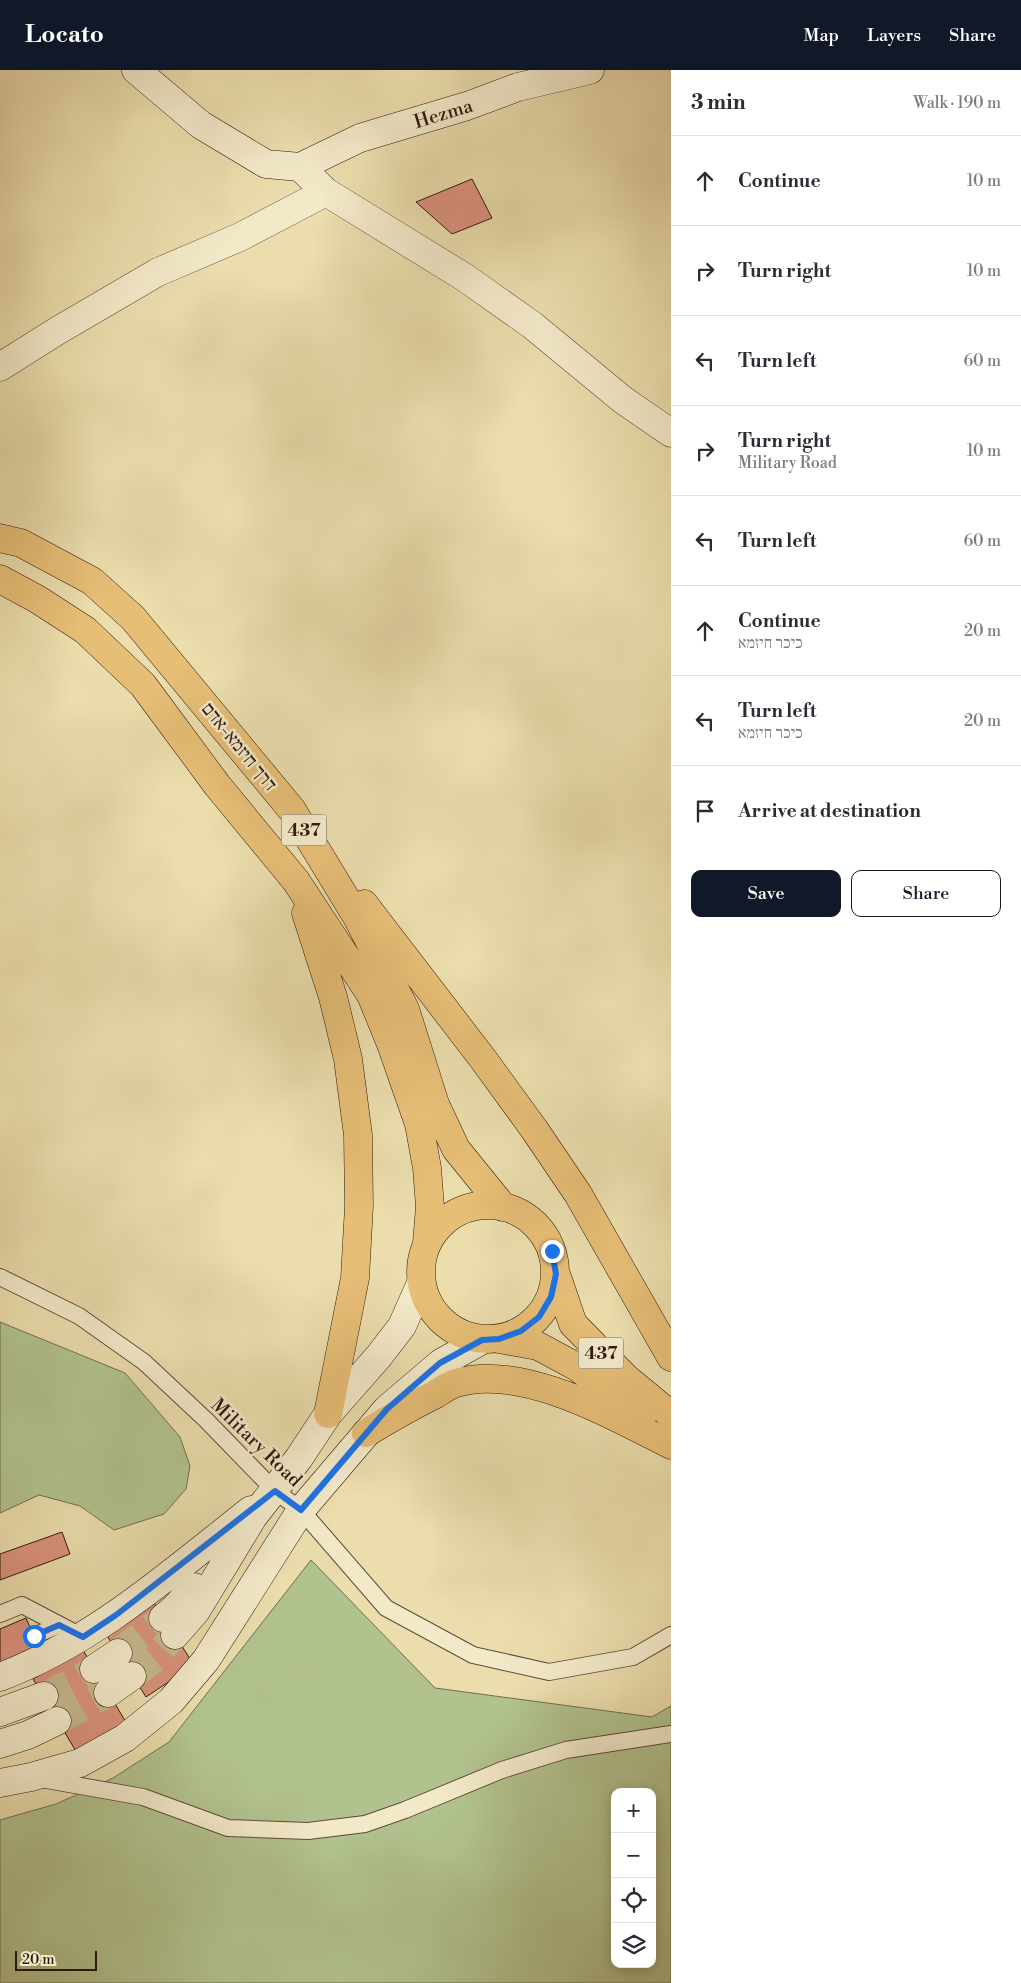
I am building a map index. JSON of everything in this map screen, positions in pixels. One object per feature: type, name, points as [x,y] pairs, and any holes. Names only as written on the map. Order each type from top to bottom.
[{"type":"main road","points":[[136,70],[201,125],[266,164],[300,167],[326,192],[464,277],[532,325],[624,400],[671,433]]},
{"type":"main road","name":"Hezma","points":[[300,167],[360,138],[467,106],[518,87],[590,70]]},
{"type":"main road","points":[[0,367],[158,272],[240,237],[326,192]]},
{"type":"main road","name":"דרך חיזמא-אדם","points":[[0,538],[21,543],[92,581],[133,618],[292,810],[357,917],[405,1009],[435,1104],[456,1149],[503,1207]]},
{"type":"main road","name":"דרך חיזמא-אדם","points":[[0,580],[37,599],[86,630],[143,685],[217,785],[296,881],[371,995],[391,1044],[419,1124],[426,1159],[430,1207],[427,1243]]},
{"type":"main road","points":[[292,810],[484,1059],[534,1129],[578,1194],[671,1357]]},
{"type":"main road","points":[[296,881],[333,997],[348,1059],[358,1135],[360,1206],[356,1278],[328,1414]]},
{"type":"main road","points":[[0,1782],[31,1777],[80,1763],[124,1738],[171,1701],[206,1660],[301,1510],[387,1409],[440,1363],[491,1339],[521,1331],[539,1317],[551,1297],[556,1274],[552,1251],[542,1231],[524,1216],[503,1207],[480,1206],[459,1212],[441,1225],[427,1243],[421,1263],[421,1283],[427,1300],[436,1316],[449,1328],[465,1336],[491,1339]]},
{"type":"main road","name":"437","points":[[556,1274],[573,1324],[626,1378],[671,1415]]},
{"type":"main road","points":[[169,1626],[196,1611],[253,1517],[275,1491],[328,1414],[379,1356],[402,1326],[421,1283]]},
{"type":"main road","name":"437","points":[[491,1339],[538,1346],[577,1367],[671,1439]]},
{"type":"main road","points":[[366,1433],[413,1405],[456,1383],[490,1379],[530,1383],[586,1403],[671,1445]]},
{"type":"main road","points":[[0,1677],[25,1668],[83,1637],[116,1615],[275,1491]]},
{"type":"main road","points":[[94,1669],[125,1665],[108,1693]]},
{"type":"main road","points":[[0,1712],[44,1696]]},
{"type":"main road","points":[[0,1744],[57,1721]]},
{"type":"lane","name":"Military Road","points":[[0,1277],[79,1316],[144,1362],[206,1420],[275,1491],[301,1510],[386,1608],[473,1655],[549,1672],[633,1658],[671,1635]]},
{"type":"lane","points":[[0,1614],[22,1606],[83,1637]]},
{"type":"lane","points":[[34,1636],[59,1625]]},
{"type":"lane","points":[[31,1777],[143,1797],[228,1828],[308,1831],[365,1824],[405,1810],[502,1770],[566,1750],[671,1734]]},
{"type":"green space","points":[[0,1322],[125,1373],[180,1437],[190,1466],[186,1489],[164,1514],[114,1530],[80,1506],[39,1495],[0,1513]]},
{"type":"green space","points":[[311,1560],[435,1688],[652,1717],[671,1706],[671,1983],[0,1983],[0,1820],[56,1804],[113,1778],[169,1742]]},
{"type":"building","points":[[472,179],[492,218],[452,234],[416,202]]},
{"type":"building","points":[[62,1532],[70,1554],[0,1580],[0,1554]]},
{"type":"building","points":[[153,1601],[194,1665],[146,1697],[104,1631]]},
{"type":"building","points":[[26,1618],[41,1653],[0,1670],[0,1629]]},
{"type":"building","points":[[83,1650],[127,1724],[77,1753],[33,1679]]},
{"type":"tunnel","points":[[118,1653],[163,1618]]},
{"type":"tunnel","points":[[132,1676],[155,1658],[175,1635]]},
{"type":"tunnel","points":[[44,1696],[79,1679],[94,1669]]},
{"type":"tunnel","points":[[57,1721],[108,1693]]},
{"type":"route","points":[[34,1636],[59,1625],[83,1637],[116,1615],[275,1491],[301,1510],[387,1409],[440,1363],[482,1340],[499,1339],[521,1331],[539,1317],[551,1297],[556,1274],[552,1251]]}]
